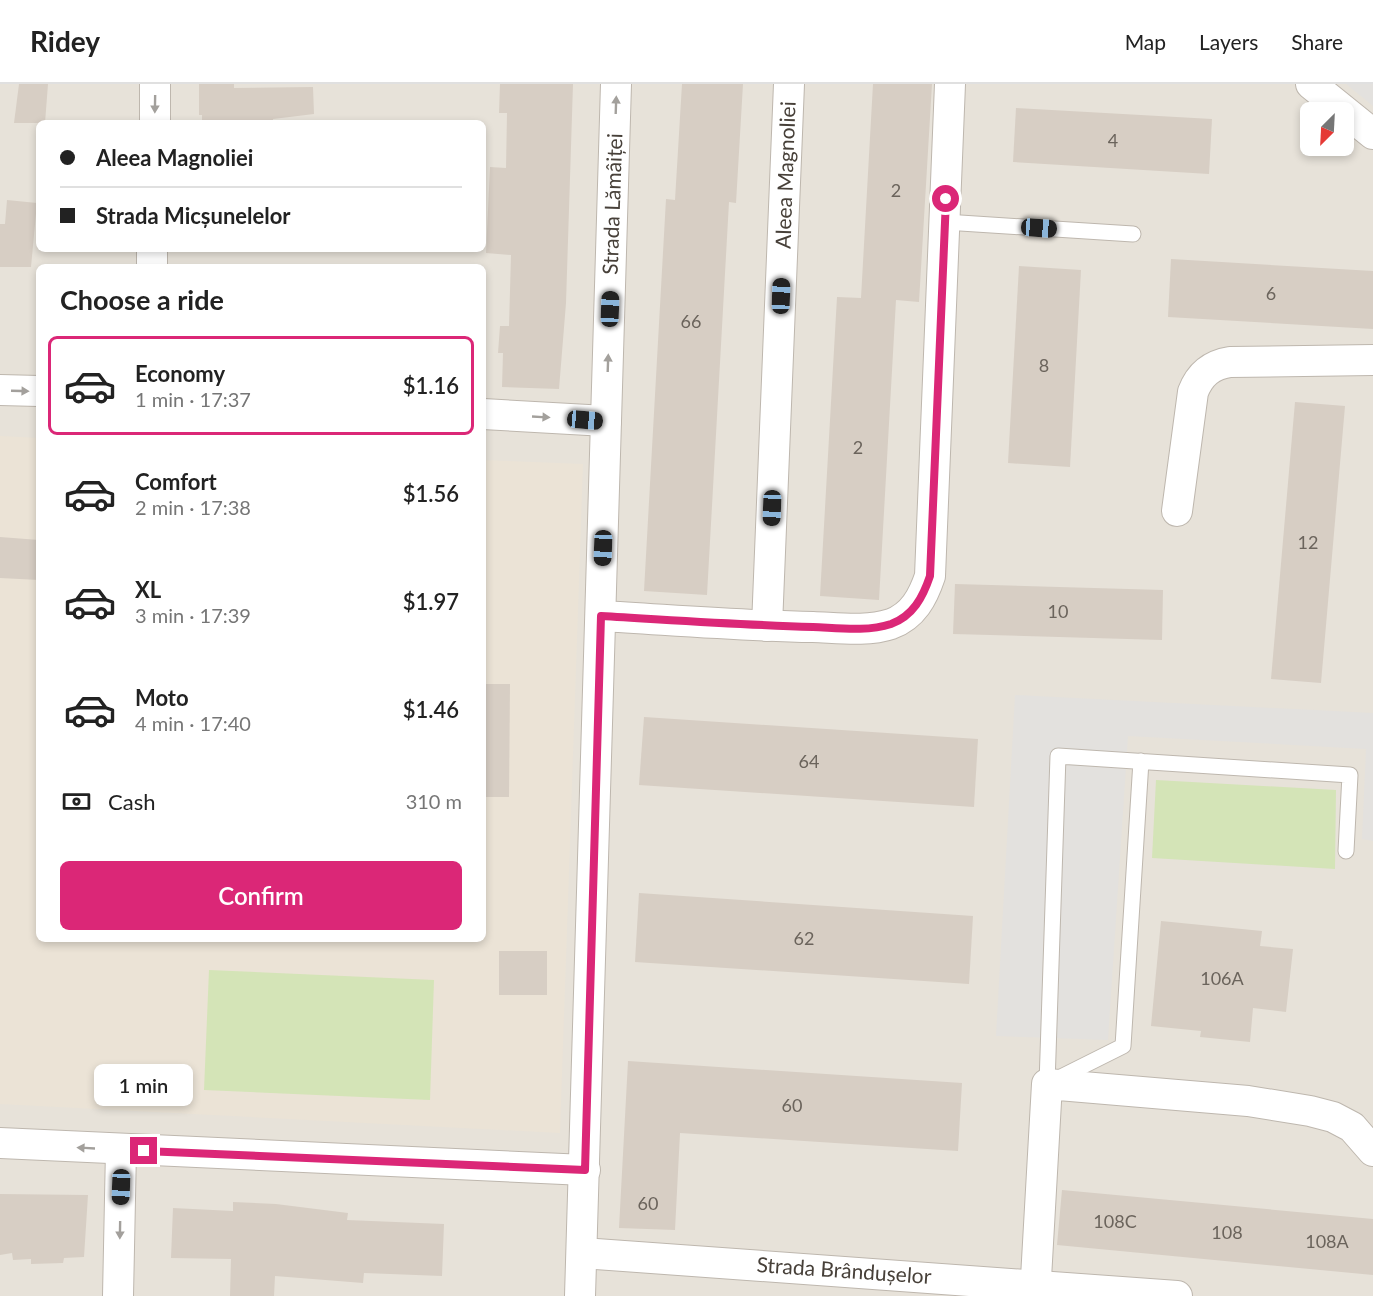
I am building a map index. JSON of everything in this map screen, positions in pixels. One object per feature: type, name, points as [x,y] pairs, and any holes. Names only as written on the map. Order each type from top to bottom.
[{"type":"street","points":[[155,84],[155,120]]},
{"type":"street","name":"Strada Lămâiței","points":[[580,1296],[616,84]]},
{"type":"street","name":"Aleea Magnoliei","points":[[767,626],[789,84]]},
{"type":"street","points":[[601,616],[767,626],[874,628],[893,623],[908,614],[923,597],[930,576],[950,84]]},
{"type":"street","points":[[1311,84],[1373,134]]},
{"type":"street","points":[[1177,510],[1192,392],[1198,379],[1206,371],[1219,364],[1230,362],[1373,360]]},
{"type":"street","points":[[0,390],[36,391]]},
{"type":"street","points":[[486,414],[606,421]]},
{"type":"street","points":[[1035,1290],[1047,1084],[1248,1101],[1310,1111],[1333,1117],[1352,1127],[1373,1150]]},
{"type":"street","points":[[0,1143],[585,1170]]},
{"type":"street","points":[[118,1296],[121,1150]]},
{"type":"street","name":"Strada Brândușelor","points":[[582,1253],[1035,1290],[1177,1296]]},
{"type":"lane","points":[[945,222],[1133,234]]},
{"type":"lane","points":[[1141,761],[1123,1046],[1047,1084],[1058,756],[1141,761],[1350,775],[1346,851]]},
{"type":"shaded area","points":[[0,84],[1373,84],[1373,1296],[0,1296]]},
{"type":"shaded area","points":[[1346,84],[1373,84],[1373,106]]},
{"type":"shaded area","points":[[0,436],[36,438],[36,942],[486,942],[486,460],[583,464],[560,1133],[0,1104]]},
{"type":"shaded area","points":[[1015,695],[1373,713],[1373,841],[1362,839],[1366,749],[1128,736],[1108,1040],[996,1036]]},
{"type":"green space","points":[[1156,780],[1336,790],[1335,869],[1152,858]]},
{"type":"green space","points":[[209,970],[434,980],[430,1100],[204,1090]]},
{"type":"building","points":[[19,84],[48,84],[45,120],[36,120],[36,123],[14,123]]},
{"type":"building","points":[[199,84],[234,84],[234,88],[313,87],[314,114],[273,120],[202,120],[202,115],[199,115]]},
{"type":"building","points":[[500,84],[573,84],[566,303],[559,389],[502,387],[503,353],[498,353],[500,326],[509,326],[511,255],[486,253],[490,167],[506,168],[507,113],[499,113]]},
{"type":"building","points":[[682,84],[743,84],[736,203],[729,202],[707,595],[644,591],[666,199],[675,200]]},
{"type":"building","points":[[873,84],[932,84],[919,302],[896,300],[879,600],[820,596],[837,297],[861,298]]},
{"type":"building","points":[[1016,108],[1212,119],[1209,174],[1013,162]]},
{"type":"building","points":[[7,200],[36,203],[31,267],[0,267],[0,224],[5,224]]},
{"type":"building","points":[[1171,259],[1373,271],[1373,329],[1168,317]]},
{"type":"building","points":[[1019,266],[1081,270],[1070,467],[1008,463]]},
{"type":"building","points":[[1295,402],[1345,406],[1321,683],[1271,679]]},
{"type":"building","points":[[0,537],[36,540],[36,580],[0,578]]},
{"type":"building","points":[[955,584],[1163,590],[1162,640],[953,634]]},
{"type":"building","points":[[486,684],[510,684],[509,797],[486,797]]},
{"type":"building","points":[[644,717],[978,739],[974,807],[639,785]]},
{"type":"building","points":[[639,893],[973,916],[969,984],[635,962]]},
{"type":"building","points":[[1161,921],[1262,931],[1260,946],[1293,949],[1286,1012],[1253,1008],[1250,1042],[1200,1037],[1201,1031],[1151,1026]]},
{"type":"building","points":[[499,951],[547,951],[547,995],[499,995]]},
{"type":"building","points":[[628,1061],[962,1083],[958,1151],[680,1133],[675,1230],[619,1228]]},
{"type":"building","points":[[1062,1190],[1373,1219],[1373,1275],[1057,1245]]},
{"type":"building","points":[[0,1194],[88,1195],[84,1257],[64,1258],[63,1263],[31,1264],[31,1259],[13,1260],[12,1253],[0,1255]]},
{"type":"building","points":[[233,1202],[276,1204],[348,1213],[347,1220],[444,1224],[442,1276],[364,1273],[363,1283],[275,1276],[274,1296],[230,1296],[231,1259],[171,1258],[173,1208],[233,1211]]},
{"type":"route","points":[[144,1151],[585,1170],[601,616],[767,626],[874,628],[893,623],[908,614],[923,597],[930,576],[946,199]]}]
